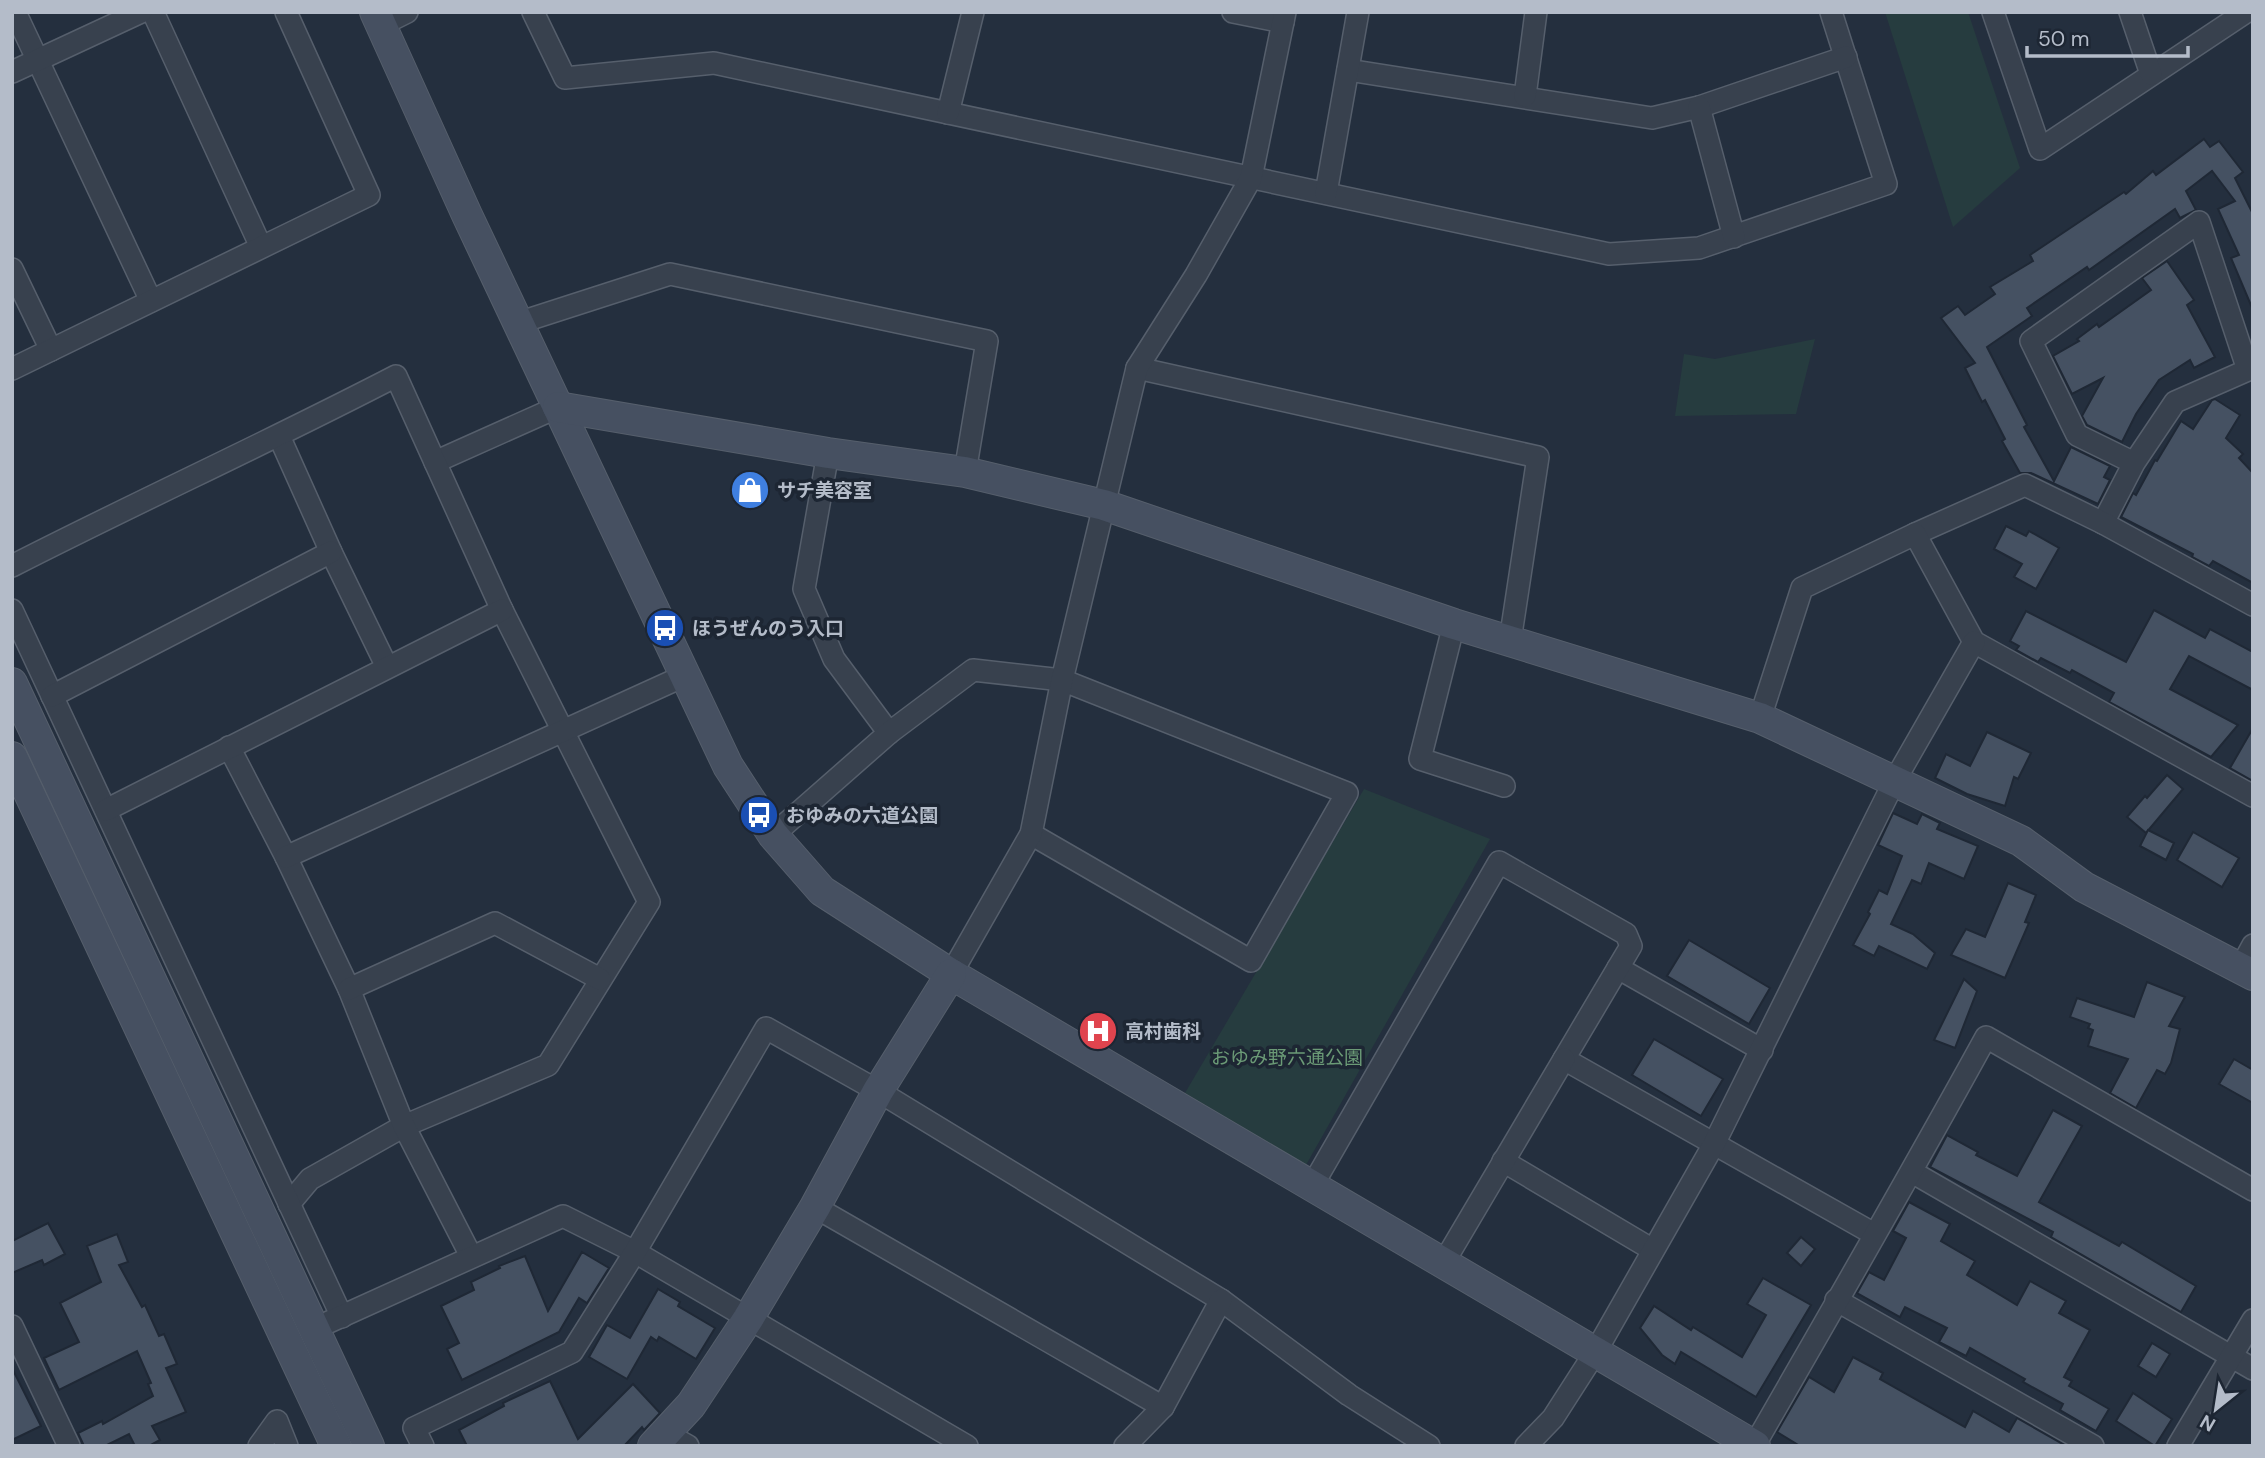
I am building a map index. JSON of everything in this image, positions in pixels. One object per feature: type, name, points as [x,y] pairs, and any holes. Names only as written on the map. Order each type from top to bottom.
[{"type":"street","points":[[15,12],[151,301]]},
{"type":"street","points":[[12,72],[141,12]]},
{"type":"street","points":[[153,12],[261,247]]},
{"type":"street","points":[[12,369],[369,195],[286,12]]},
{"type":"street","points":[[533,12],[565,78],[714,63],[1609,254],[1699,248],[1886,184],[1831,12]]},
{"type":"street","points":[[948,113],[973,12]]},
{"type":"street","points":[[668,1441],[748,1319],[815,1207],[878,1091],[951,974],[1031,834],[1062,680],[1137,368],[1196,275],[1251,178],[1284,17],[1233,12]]},
{"type":"street","points":[[1326,193],[1358,12]]},
{"type":"street","points":[[1525,96],[1536,12]]},
{"type":"street","points":[[1993,12],[2040,149],[2246,12]]},
{"type":"street","points":[[2130,12],[2151,74]]},
{"type":"street","points":[[388,17],[518,323],[729,766],[773,835],[822,891],[951,974],[1754,1446],[1912,1172],[1986,1037],[2253,1190]]},
{"type":"street","points":[[1348,70],[1652,118],[1699,107],[1846,57]]},
{"type":"street","points":[[1699,107],[1734,237]]},
{"type":"street","points":[[2103,523],[2134,463],[2175,402],[2250,377],[2199,222],[2031,341],[2077,435],[2134,463]]},
{"type":"street","points":[[12,269],[51,350]]},
{"type":"street","points":[[518,323],[670,274],[987,341],[965,472]]},
{"type":"street","points":[[1137,368],[1538,457],[1510,641]]},
{"type":"street","points":[[12,566],[396,376],[502,610],[649,902],[548,1065],[404,1126],[310,1179],[289,1204]]},
{"type":"street","points":[[435,462],[558,407],[828,453],[965,472],[1104,505],[1454,624],[1760,718],[2021,841],[2084,887],[2249,963]]},
{"type":"street","points":[[279,436],[387,667]]},
{"type":"street","points":[[828,453],[804,589],[834,659],[889,733]]},
{"type":"street","points":[[1760,718],[1802,588],[2025,485],[2103,523],[2253,605]]},
{"type":"street","points":[[1915,534],[1974,642],[2253,796]]},
{"type":"street","points":[[52,695],[331,552]]},
{"type":"street","points":[[12,610],[342,1317]]},
{"type":"street","points":[[106,810],[502,610]]},
{"type":"street","points":[[1454,624],[1420,759],[1504,786]]},
{"type":"street","points":[[1526,1446],[1553,1418],[1596,1351],[1714,1144],[1895,780],[1974,642]]},
{"type":"street","points":[[773,835],[889,733],[973,670],[1062,680],[1347,793],[1251,961],[1031,834]]},
{"type":"street","points":[[286,857],[686,675]]},
{"type":"street","points":[[12,683],[369,1446]]},
{"type":"street","points":[[229,747],[286,857],[349,989],[404,1126],[471,1256]]},
{"type":"street","points":[[12,757],[336,1446]]},
{"type":"street","points":[[1312,1186],[1499,862],[1626,934],[1631,946],[1444,1262]]},
{"type":"street","points":[[349,989],[495,923],[600,979]]},
{"type":"street","points":[[1618,968],[1762,1050]]},
{"type":"street","points":[[423,1446],[414,1428],[572,1352],[635,1252],[766,1028],[878,1091],[1221,1300],[1349,1395],[1429,1446]]},
{"type":"street","points":[[1564,1059],[1874,1234]]},
{"type":"street","points":[[1503,1161],[1653,1250]]},
{"type":"street","points":[[1912,1172],[2253,1370]]},
{"type":"street","points":[[815,1207],[1163,1407]]},
{"type":"street","points":[[315,1328],[563,1216],[635,1252],[967,1446]]},
{"type":"street","points":[[1125,1446],[1163,1407],[1221,1300]]},
{"type":"street","points":[[1836,1300],[2093,1446]]},
{"type":"street","points":[[2178,1446],[2253,1320]]},
{"type":"street","points":[[12,1326],[69,1446]]},
{"type":"street","points":[[259,1446],[277,1421],[287,1446]]},
{"type":"green space","points":[[1885,12],[1968,12],[2020,168],[1953,227]]},
{"type":"green space","points":[[1815,339],[1796,414],[1675,416],[1684,354],[1715,359]]},
{"type":"green space","name":"おゆみ野六通公園","points":[[1364,789],[1490,839],[1306,1165],[1185,1093]]},
{"type":"building","points":[[2204,139],[2210,147],[2219,141],[2243,172],[2235,178],[2253,214],[2253,310],[2231,258],[2239,255],[2218,209],[2235,201],[2212,171],[2186,191],[2196,210],[2180,218],[2175,209],[2089,270],[2087,267],[2027,308],[2032,316],[1987,347],[2027,425],[2024,427],[2054,481],[2071,447],[2110,466],[2104,477],[2110,480],[2098,504],[2031,473],[2020,473],[2002,441],[2005,439],[1985,400],[1982,402],[1965,368],[1975,363],[1941,318],[1958,306],[1965,315],[1995,294],[1990,287],[2033,261],[2030,255],[2124,192],[2126,194],[2153,171],[2156,175]]},
{"type":"building","points":[[2167,261],[2194,300],[2187,305],[2215,357],[2194,368],[2190,360],[2159,380],[2136,414],[2122,442],[2087,425],[2082,416],[2103,378],[2072,394],[2053,356],[2151,290],[2142,278]]},
{"type":"building","points":[[2215,399],[2240,415],[2226,438],[2243,454],[2239,458],[2253,473],[2253,583],[2213,561],[2209,566],[2192,557],[2193,554],[2121,517],[2133,493],[2136,495],[2181,421],[2193,429]]},
{"type":"building","points":[[2006,526],[2026,536],[2029,531],[2059,548],[2036,589],[2014,577],[2022,564],[1994,549]]},
{"type":"building","points":[[2154,610],[2205,638],[2210,629],[2253,652],[2253,690],[2189,656],[2170,689],[2238,725],[2211,757],[2109,702],[2114,693],[2072,670],[2070,673],[2041,658],[2038,662],[2016,650],[2019,646],[2010,641],[2026,611],[2126,662]]},
{"type":"building","points":[[2253,728],[2253,781],[2230,768]]},
{"type":"building","points":[[1987,732],[2031,753],[2018,779],[2014,777],[2005,806],[1967,794],[1935,778],[1946,754],[1970,766]]},
{"type":"building","points":[[2167,775],[2183,789],[2146,833],[2127,817]]},
{"type":"building","points":[[1893,813],[1917,824],[1922,814],[1940,823],[1937,829],[1978,846],[1964,879],[1929,863],[1921,884],[1912,880],[1891,924],[1913,934],[1935,953],[1927,969],[1879,946],[1874,956],[1853,945],[1870,914],[1868,912],[1879,890],[1887,894],[1902,856],[1878,845]]},
{"type":"building","points":[[2148,830],[2174,843],[2166,860],[2140,846]]},
{"type":"building","points":[[2193,832],[2239,858],[2222,887],[2177,860]]},
{"type":"building","points":[[2008,883],[2036,895],[2025,922],[2029,923],[2005,978],[1951,955],[1966,929],[1985,937]]},
{"type":"building","points":[[1689,940],[1770,988],[1749,1024],[1667,976]]},
{"type":"building","points":[[1964,979],[1977,991],[1955,1048],[1934,1040]]},
{"type":"building","points":[[2147,982],[2185,997],[2169,1026],[2180,1029],[2171,1063],[2165,1074],[2157,1070],[2136,1108],[2110,1093],[2128,1059],[2088,1046],[2093,1030],[2088,1028],[2090,1024],[2070,1017],[2077,998],[2134,1017]]},
{"type":"building","points":[[1654,1039],[1723,1079],[1701,1116],[1632,1075]]},
{"type":"building","points":[[2234,1059],[2253,1070],[2253,1103],[2219,1084]]},
{"type":"building","points":[[2053,1110],[2082,1126],[2039,1202],[2119,1246],[2122,1242],[2196,1286],[2181,1312],[2051,1237],[2053,1232],[1930,1167],[1947,1135],[1978,1152],[1976,1155],[2017,1176]]},
{"type":"building","points":[[1909,1202],[1950,1224],[1941,1241],[1975,1261],[1967,1275],[2017,1305],[2030,1281],[2066,1301],[2059,1313],[2090,1330],[2064,1377],[2072,1381],[2069,1386],[2109,1409],[2096,1431],[2060,1410],[2063,1404],[2023,1382],[2025,1379],[1970,1348],[1966,1356],[1939,1342],[1947,1328],[1905,1307],[1900,1317],[1857,1293],[1869,1272],[1884,1280],[1906,1238],[1893,1231]]},
{"type":"building","points":[[48,1223],[65,1254],[44,1265],[42,1260],[12,1273],[12,1241]]},
{"type":"building","points":[[117,1234],[128,1262],[119,1265],[142,1307],[145,1305],[159,1336],[164,1334],[177,1364],[166,1368],[186,1412],[152,1426],[160,1440],[149,1446],[135,1446],[129,1434],[105,1446],[84,1446],[78,1433],[102,1421],[103,1424],[153,1396],[148,1384],[151,1383],[137,1351],[59,1390],[44,1358],[79,1342],[60,1303],[101,1282],[87,1246]]},
{"type":"building","points":[[1801,1237],[1815,1249],[1801,1266],[1787,1253]]},
{"type":"building","points":[[582,1252],[609,1268],[587,1303],[579,1298],[559,1332],[462,1380],[447,1349],[459,1343],[441,1306],[474,1290],[471,1282],[500,1268],[499,1266],[525,1256],[548,1311]]},
{"type":"building","points":[[1763,1278],[1811,1305],[1756,1397],[1681,1352],[1675,1364],[1662,1355],[1640,1328],[1654,1306],[1691,1330],[1693,1327],[1742,1357],[1766,1315],[1747,1304]]},
{"type":"building","points":[[658,1289],[680,1302],[678,1306],[715,1328],[696,1359],[659,1337],[657,1341],[651,1337],[627,1379],[589,1357],[607,1325],[630,1338]]},
{"type":"building","points":[[2152,1343],[2170,1354],[2156,1377],[2138,1366]]},
{"type":"building","points":[[1853,1357],[1883,1373],[1880,1379],[1965,1427],[1973,1411],[2009,1432],[2017,1418],[2066,1446],[1800,1446],[1777,1432],[1809,1377],[1834,1392]]},
{"type":"building","points":[[12,1368],[41,1426],[12,1440]]},
{"type":"building","points":[[550,1381],[578,1439],[633,1384],[660,1413],[624,1446],[467,1446],[459,1430],[504,1406],[503,1403]]},
{"type":"building","points":[[2133,1393],[2172,1419],[2155,1446],[2116,1421]]},
{"type":"place","name":"サチ美容室","points":[[750,490]]},
{"type":"place","name":"ほうぜんのう入口","points":[[665,628]]},
{"type":"place","name":"おゆみの六道公園","points":[[759,815]]},
{"type":"place","name":"高村歯科","points":[[1098,1031]]}]
